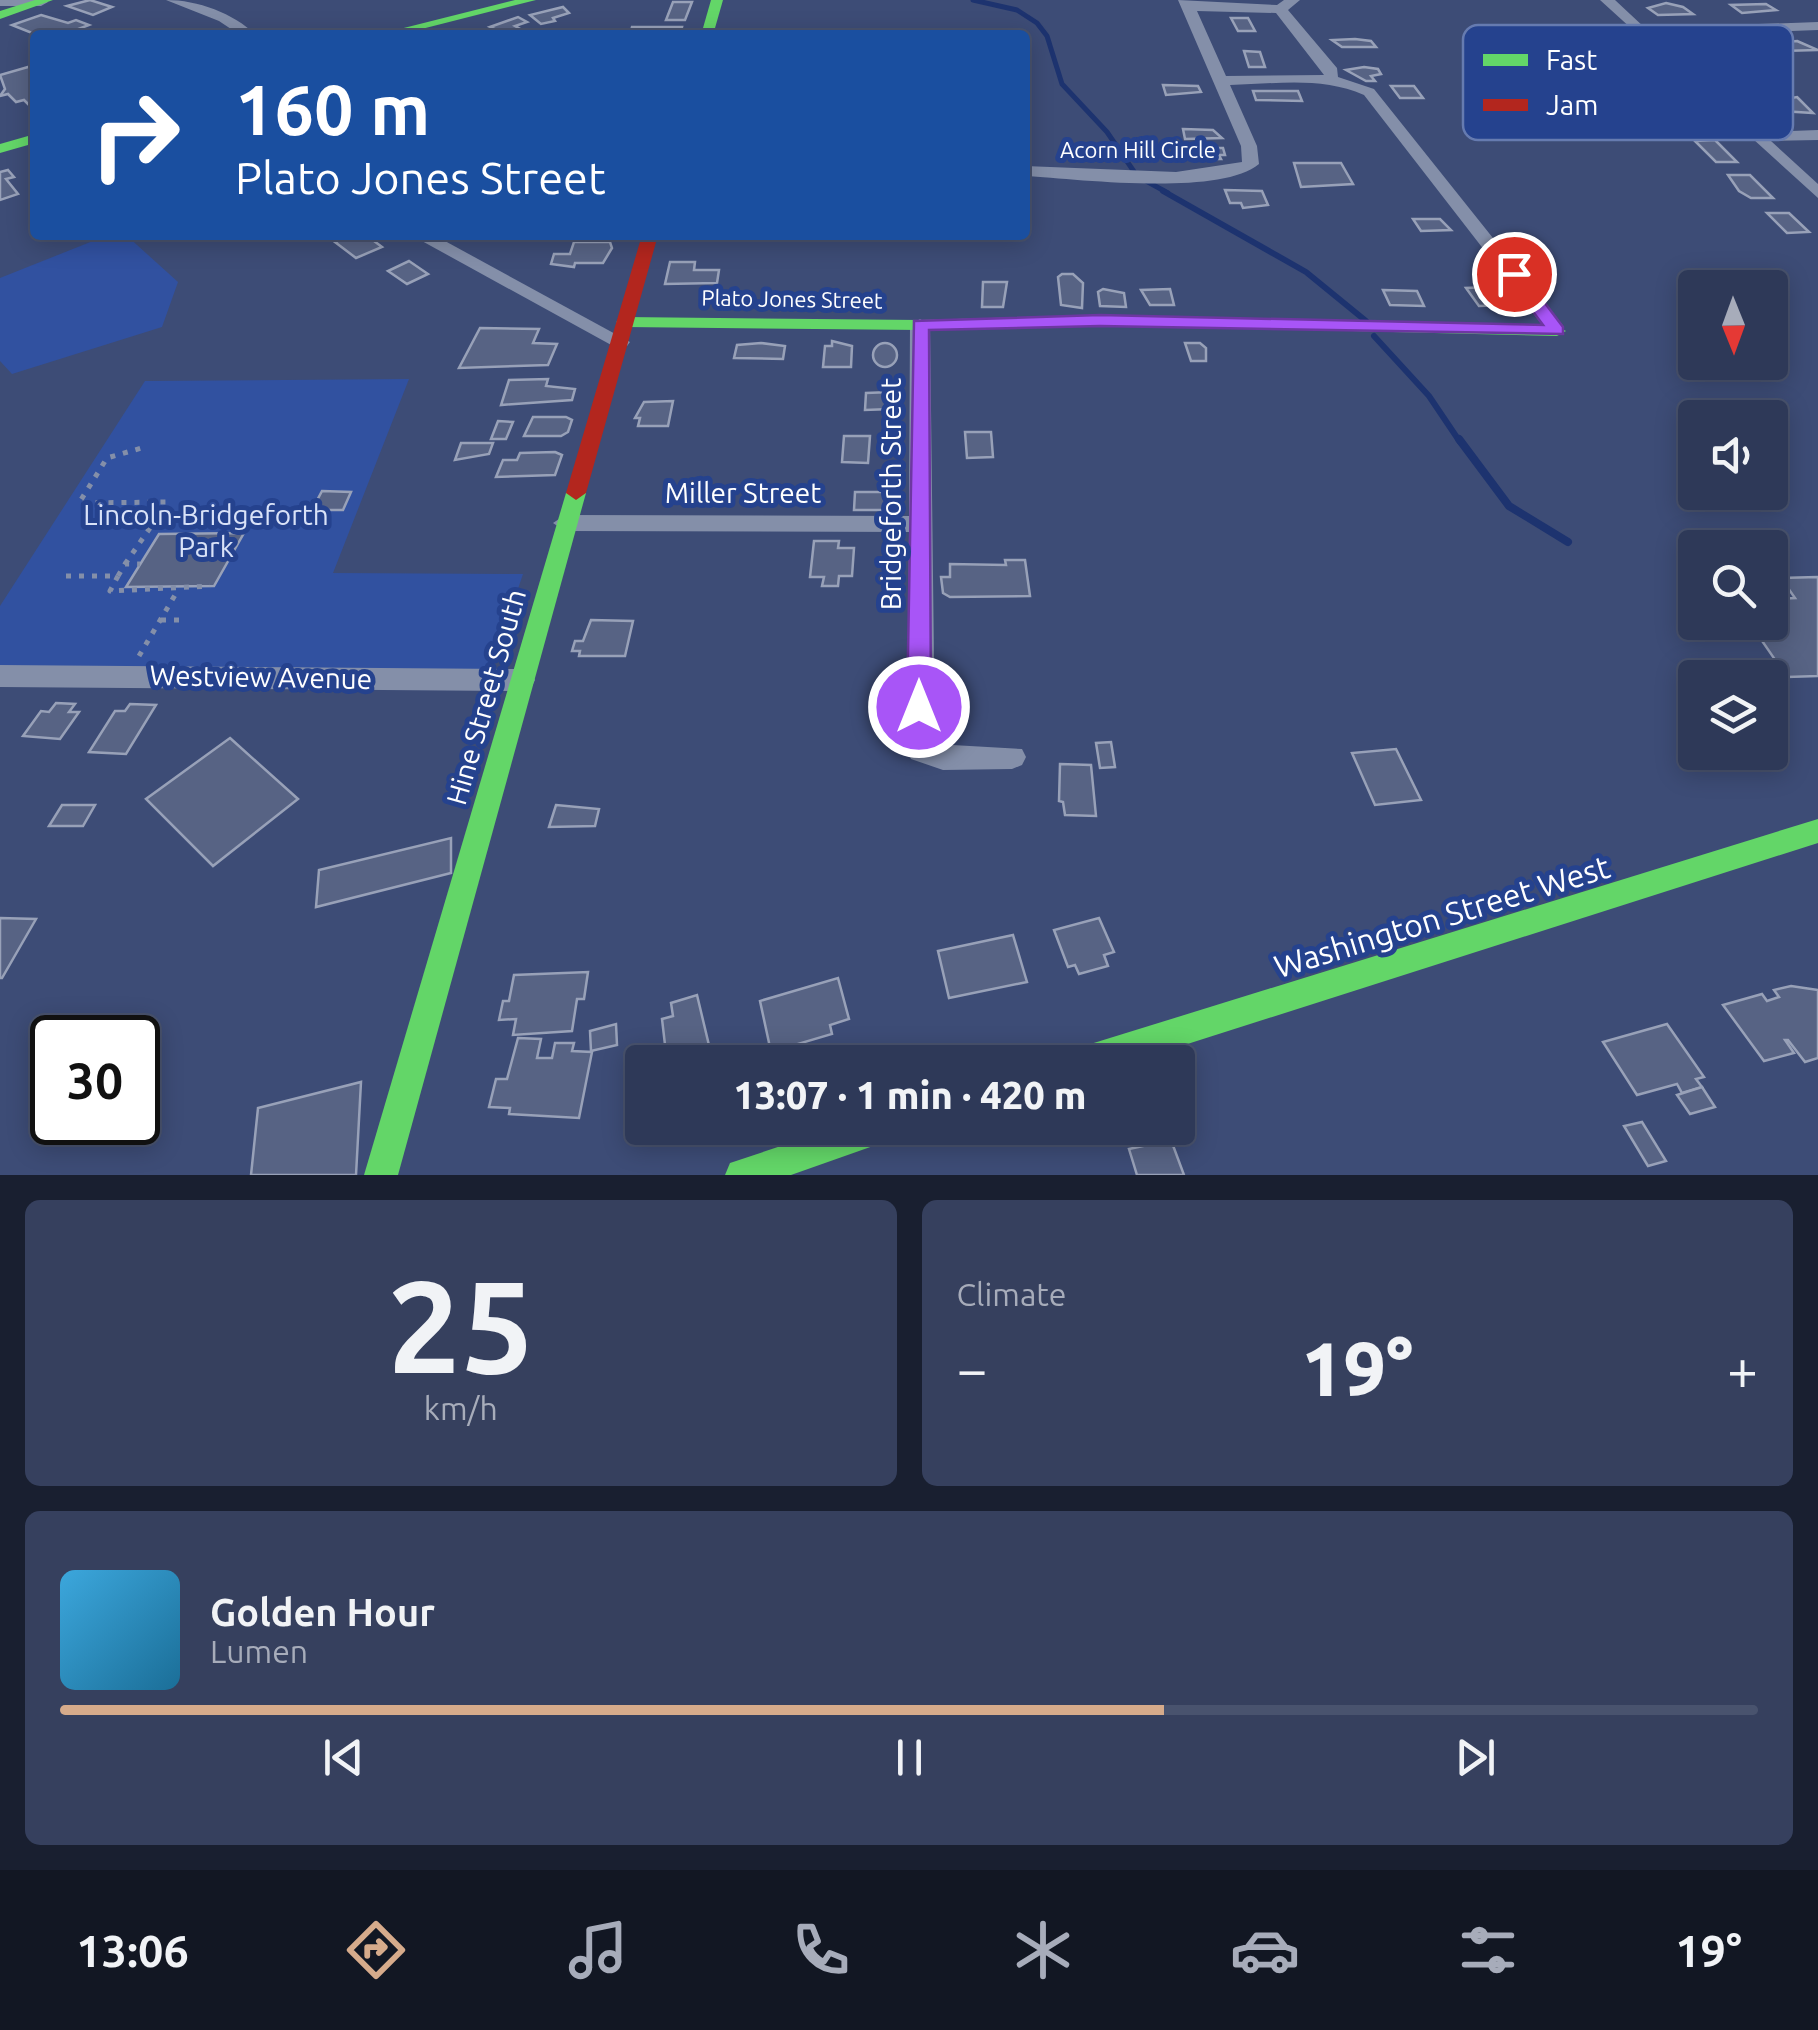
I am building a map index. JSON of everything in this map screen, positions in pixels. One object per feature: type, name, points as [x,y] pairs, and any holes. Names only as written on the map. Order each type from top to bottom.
[{"type":"street","points":[[173,0],[224,18],[242,30]]},
{"type":"street","points":[[403,30],[530,0]]},
{"type":"street","points":[[708,30],[717,0]]},
{"type":"street","points":[[1607,0],[1634,25]]},
{"type":"street","points":[[0,2],[44,1]]},
{"type":"street","points":[[0,15],[44,1]]},
{"type":"street","points":[[1187,4],[1286,4],[1332,70],[1330,80]]},
{"type":"street","name":"Acorn Hill Circle","points":[[1030,172],[1202,176],[1240,171],[1252,164],[1249,146],[1187,4]]},
{"type":"street","points":[[1793,27],[1818,26]]},
{"type":"street","points":[[1221,81],[1330,80],[1355,84],[1377,100],[1557,330]]},
{"type":"street","points":[[1793,135],[1818,134]]},
{"type":"street","points":[[0,149],[30,140]]},
{"type":"street","points":[[1760,140],[1818,193]]},
{"type":"street","name":"Plato Jones Street","points":[[430,240],[623,332],[1100,320],[1557,330]]},
{"type":"street","name":"Hine Street South","points":[[381,1175],[649,240]]},
{"type":"street","name":"Bridgeforth Street","points":[[920,325],[921,751],[942,758],[1012,756]]},
{"type":"street","name":"Miller Street","points":[[566,523],[921,524]]},
{"type":"street","name":"Westview Avenue","points":[[0,676],[522,680]]},
{"type":"street","name":"Washington Street West","points":[[1138,1045],[1818,830]]},
{"type":"street","points":[[742,1175],[831,1145]]},
{"type":"path","points":[[146,447],[107,458],[78,503],[168,502],[110,591],[210,586]]},
{"type":"path","points":[[125,564],[140,564]]},
{"type":"path","points":[[66,576],[118,576]]},
{"type":"path","points":[[127,676],[178,590]]},
{"type":"path","points":[[161,620],[187,620]]},
{"type":"green space","points":[[95,240],[132,240],[178,282],[162,327],[12,374],[0,361],[0,278]]},
{"type":"green space","name":"Lincoln-Bridgeforth Park","points":[[409,379],[333,573],[523,574],[490,672],[0,668],[0,606],[145,381]]},
{"type":"building","points":[[90,0],[112,7],[93,15],[67,6]]},
{"type":"building","points":[[673,2],[692,2],[685,20],[666,20]]},
{"type":"building","points":[[1666,3],[1693,14],[1658,15],[1648,8]]},
{"type":"building","points":[[1766,4],[1776,10],[1742,13],[1731,5]]},
{"type":"building","points":[[563,7],[569,13],[553,18],[555,21],[541,24],[530,15]]},
{"type":"building","points":[[41,15],[89,25],[76,30],[30,32],[12,25]]},
{"type":"building","points":[[518,17],[527,22],[515,26],[522,30],[490,27]]},
{"type":"building","points":[[1231,18],[1248,18],[1255,31],[1238,31]]},
{"type":"building","points":[[632,27],[682,27],[681,30],[631,30]]},
{"type":"building","points":[[1332,40],[1371,41],[1376,47],[1342,47]]},
{"type":"building","points":[[1793,41],[1797,41],[1818,50],[1793,51]]},
{"type":"building","points":[[1244,51],[1260,52],[1265,67],[1249,67]]},
{"type":"building","points":[[30,66],[30,106],[24,100],[16,102],[8,94],[0,96],[5,89],[0,75]]},
{"type":"building","points":[[1378,69],[1381,74],[1371,76],[1375,81],[1366,81],[1346,70]]},
{"type":"building","points":[[1163,85],[1198,86],[1201,92],[1166,95]]},
{"type":"building","points":[[1391,86],[1414,86],[1423,98],[1400,98]]},
{"type":"building","points":[[1253,91],[1298,91],[1302,101],[1256,100]]},
{"type":"building","points":[[1797,97],[1813,113],[1793,112],[1793,98]]},
{"type":"building","points":[[1183,129],[1213,130],[1222,138],[1185,139]]},
{"type":"building","points":[[1715,140],[1737,162],[1716,162],[1695,141]]},
{"type":"building","points":[[1187,148],[1223,148],[1225,155],[1219,155],[1221,159],[1189,159]]},
{"type":"building","points":[[1294,163],[1341,163],[1353,184],[1301,187]]},
{"type":"building","points":[[8,170],[14,177],[6,179],[18,194],[0,200],[0,172]]},
{"type":"building","points":[[1728,175],[1750,175],[1773,198],[1751,198],[1739,191]]},
{"type":"building","points":[[1225,190],[1262,191],[1268,205],[1243,208],[1241,203],[1230,203]]},
{"type":"building","points":[[1767,213],[1789,213],[1809,232],[1787,233]]},
{"type":"building","points":[[1413,219],[1440,219],[1451,230],[1421,231]]},
{"type":"building","points":[[373,240],[382,247],[356,258],[335,242]]},
{"type":"building","points":[[574,242],[610,242],[612,248],[603,263],[575,263],[574,267],[551,264],[554,254],[570,254]]},
{"type":"building","points":[[409,261],[428,274],[407,284],[388,271]]},
{"type":"building","points":[[670,262],[695,262],[694,270],[719,270],[717,283],[665,284]]},
{"type":"building","points":[[1073,274],[1083,283],[1082,308],[1061,305],[1058,277]]},
{"type":"building","points":[[983,282],[1007,282],[1003,307],[982,307]]},
{"type":"building","points":[[1492,287],[1505,305],[1479,306],[1466,288]]},
{"type":"building","points":[[1103,289],[1124,293],[1126,307],[1100,306],[1098,292]]},
{"type":"building","points":[[1170,289],[1174,305],[1150,305],[1141,290]]},
{"type":"building","points":[[1383,290],[1417,291],[1424,306],[1390,305]]},
{"type":"building","points":[[480,328],[539,329],[533,343],[557,344],[548,365],[459,368]]},
{"type":"building","points":[[832,341],[852,346],[851,367],[823,367],[825,346],[832,346]]},
{"type":"building","points":[[885,343],[897,355],[885,367],[873,355]]},
{"type":"building","points":[[1185,343],[1200,343],[1206,348],[1206,361],[1191,361]]},
{"type":"building","points":[[737,345],[785,346],[783,359],[734,358]]},
{"type":"building","points":[[548,379],[546,386],[575,389],[572,400],[501,405],[509,380]]},
{"type":"building","points":[[891,392],[891,409],[865,410],[866,393]]},
{"type":"building","points":[[673,401],[668,426],[638,426],[640,418],[635,418],[644,402]]},
{"type":"building","points":[[533,417],[572,420],[568,432],[561,436],[524,436]]},
{"type":"building","points":[[498,421],[513,422],[506,439],[491,439]]},
{"type":"building","points":[[965,432],[991,432],[993,457],[967,458]]},
{"type":"building","points":[[844,436],[870,436],[868,463],[842,462]]},
{"type":"building","points":[[461,443],[493,443],[489,454],[455,460]]},
{"type":"building","points":[[520,453],[562,455],[555,475],[496,477],[503,460],[517,460]]},
{"type":"building","points":[[322,491],[351,492],[343,510],[312,510]]},
{"type":"building","points":[[855,492],[891,492],[898,506],[891,506],[891,510],[854,510]]},
{"type":"building","points":[[244,533],[214,586],[126,587],[159,534]]},
{"type":"building","points":[[814,541],[839,541],[838,548],[854,548],[852,576],[839,576],[838,586],[822,586],[824,577],[810,577]]},
{"type":"building","points":[[1005,560],[1025,560],[1030,596],[950,597],[943,593],[941,577],[950,577],[950,564],[1006,565]]},
{"type":"building","points":[[1818,577],[1818,676],[1788,677],[1788,660],[1775,660],[1761,640],[1788,640],[1788,598],[1795,598],[1788,588],[1788,578]]},
{"type":"building","points":[[591,620],[633,621],[625,656],[579,656],[580,651],[572,651],[575,641],[583,641]]},
{"type":"building","points":[[56,703],[75,704],[69,712],[79,712],[60,739],[23,736],[41,711],[49,712]]},
{"type":"building","points":[[130,704],[156,705],[126,754],[89,752],[115,711],[125,711]]},
{"type":"building","points":[[230,738],[298,799],[213,866],[146,799]]},
{"type":"building","points":[[1111,742],[1115,767],[1100,768],[1096,743]]},
{"type":"building","points":[[1396,749],[1421,800],[1375,805],[1352,753]]},
{"type":"building","points":[[1060,764],[1091,765],[1096,816],[1065,815],[1063,802],[1059,801]]},
{"type":"building","points":[[62,805],[95,805],[83,826],[49,826]]},
{"type":"building","points":[[556,805],[599,809],[595,826],[549,827]]},
{"type":"building","points":[[451,838],[451,873],[316,907],[319,870]]},
{"type":"building","points":[[0,918],[36,919],[2,978],[0,978]]},
{"type":"building","points":[[1099,918],[1114,952],[1104,955],[1108,966],[1079,974],[1075,965],[1068,967],[1054,930]]},
{"type":"building","points":[[1013,935],[1027,982],[949,998],[938,951]]},
{"type":"building","points":[[588,972],[584,999],[577,999],[572,1031],[513,1035],[516,1019],[499,1020],[503,1001],[509,1001],[514,975]]},
{"type":"building","points":[[838,978],[849,1019],[830,1025],[832,1034],[795,1045],[769,1045],[760,1001]]},
{"type":"building","points":[[1791,986],[1818,990],[1818,1058],[1805,1062],[1785,1040],[1794,1053],[1764,1061],[1723,1005],[1762,994],[1767,1001],[1779,997],[1774,990]]},
{"type":"building","points":[[697,995],[709,1045],[665,1045],[662,1019],[673,1016],[671,1003]]},
{"type":"building","points":[[616,1024],[617,1045],[591,1051],[590,1031]]},
{"type":"building","points":[[1667,1024],[1704,1077],[1696,1079],[1702,1087],[1682,1093],[1677,1084],[1637,1095],[1603,1042]]},
{"type":"building","points":[[518,1038],[541,1039],[537,1058],[552,1058],[555,1043],[574,1043],[572,1051],[592,1052],[579,1118],[509,1114],[510,1108],[489,1107],[496,1079],[507,1079]]},
{"type":"building","points":[[361,1082],[356,1175],[251,1175],[258,1108]]},
{"type":"building","points":[[1702,1087],[1715,1107],[1690,1114],[1677,1095]]},
{"type":"building","points":[[1642,1122],[1666,1161],[1648,1166],[1624,1126]]},
{"type":"building","points":[[1173,1145],[1184,1175],[1137,1175],[1129,1149]]},
{"type":"waterway","points":[[973,0],[1017,10],[1037,23],[1047,36],[1062,84],[1107,132],[1137,176],[1168,193]]},
{"type":"waterway","points":[[1163,191],[1306,272],[1366,321]]},
{"type":"waterway","points":[[1374,336],[1429,396],[1460,442]]},
{"type":"waterway","points":[[1459,439],[1509,506],[1568,542]]},
{"type":"traffic: fast","points":[[0,15],[47,0]]},
{"type":"traffic: fast","points":[[403,30],[530,0]]},
{"type":"traffic: fast","points":[[708,30],[717,0]]},
{"type":"traffic: fast","points":[[0,149],[30,140]]},
{"type":"traffic: fast","points":[[625,322],[920,325],[1101,320],[1557,331]]},
{"type":"traffic: fast","points":[[381,1175],[576,493]]},
{"type":"traffic: fast","points":[[1138,1045],[1818,831]]},
{"type":"traffic: fast","points":[[742,1175],[831,1145]]},
{"type":"traffic: jam","points":[[576,493],[649,240]]},
{"type":"route","points":[[919,707],[924,394],[920,325],[1100,320],[1557,330],[1514,274]]}]
